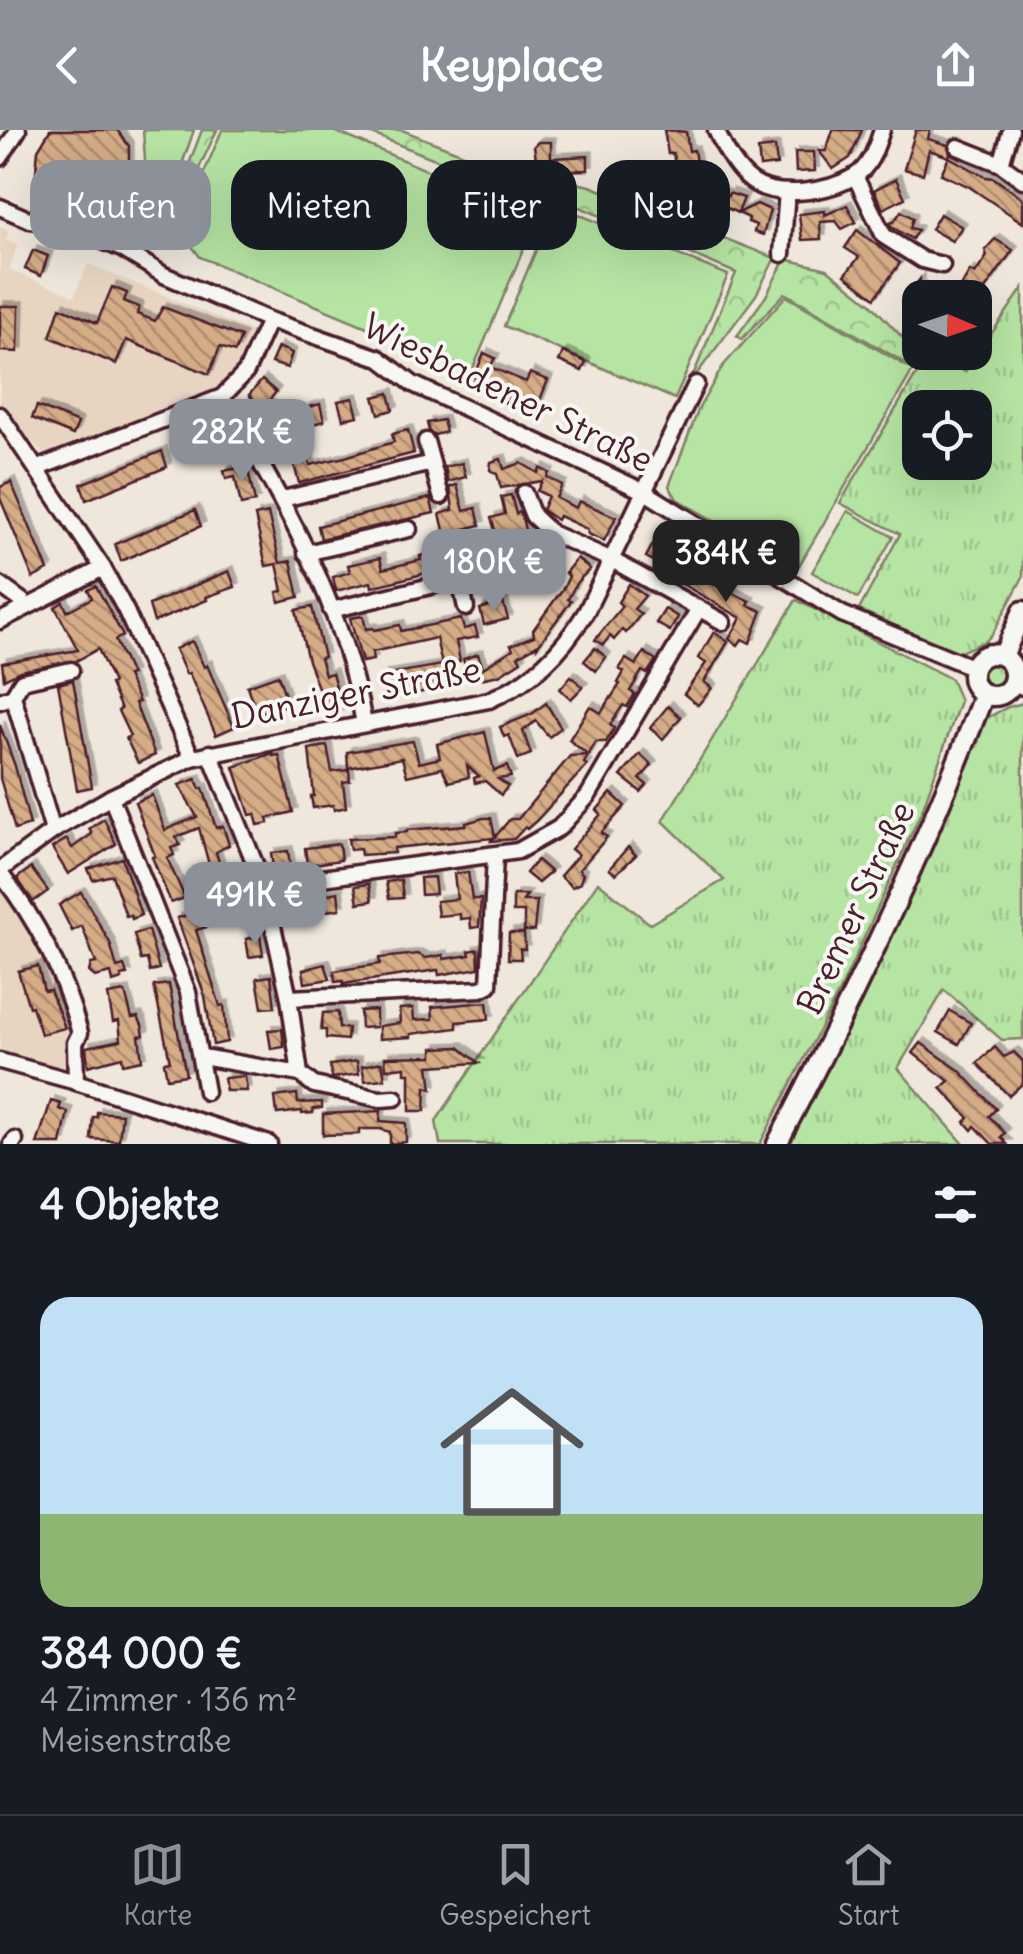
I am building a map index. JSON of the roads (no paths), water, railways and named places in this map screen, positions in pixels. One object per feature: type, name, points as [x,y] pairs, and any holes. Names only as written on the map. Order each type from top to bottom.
[{"type":"main road","points":[[1003,656],[1023,611]]},
{"type":"main road","points":[[983,656],[1003,656],[1014,670],[1018,685],[1001,694],[984,694],[974,682],[974,668],[983,656]]},
{"type":"main road","name":"Bremer Straße","points":[[777,1144],[905,887],[984,694]]},
{"type":"street","points":[[0,158],[18,130]]},
{"type":"street","points":[[716,130],[731,159],[749,180],[767,190],[787,192],[824,187],[855,176],[871,160],[882,130]]},
{"type":"street","points":[[1002,164],[1011,130]]},
{"type":"street","points":[[958,147],[1002,164],[1023,180]]},
{"type":"street","points":[[855,176],[884,236],[922,260],[942,264]]},
{"type":"street","points":[[782,254],[787,192]]},
{"type":"street","name":"Wiesbadener Straße","points":[[0,207],[30,220],[70,227],[134,255],[164,275],[269,320],[379,358],[414,384],[644,492],[842,614],[974,668]]},
{"type":"street","points":[[38,468],[222,398],[246,372],[269,320]]},
{"type":"street","name":"Danziger Straße","points":[[0,872],[53,831],[111,797],[192,758],[488,700],[528,680],[568,641],[612,560],[696,384]]},
{"type":"street","points":[[222,398],[283,499],[331,610],[364,724]]},
{"type":"street","points":[[0,415],[103,568],[192,758]]},
{"type":"street","points":[[426,442],[441,496]]},
{"type":"street","points":[[283,499],[432,463]]},
{"type":"street","points":[[524,493],[542,527],[612,560],[722,622]]},
{"type":"street","points":[[306,553],[409,529]]},
{"type":"street","points":[[456,560],[466,608]]},
{"type":"street","points":[[0,620],[103,568]]},
{"type":"street","points":[[331,610],[460,579]]},
{"type":"street","points":[[0,586],[22,601],[25,608]]},
{"type":"street","points":[[264,886],[410,864],[495,856],[539,842],[574,814],[698,610]]},
{"type":"street","points":[[53,831],[4,697],[22,681],[71,670]]},
{"type":"street","points":[[210,753],[264,886],[289,998],[300,1074]]},
{"type":"street","points":[[111,797],[188,992],[206,1092]]},
{"type":"street","points":[[289,998],[407,994],[481,988],[489,984],[495,856]]},
{"type":"street","points":[[0,872],[30,911],[67,986],[80,1033],[75,1042],[76,1082]]},
{"type":"street","points":[[202,1057],[300,1074],[314,1086],[380,1099],[395,1098]]},
{"type":"street","points":[[0,1061],[269,1144]]}]
